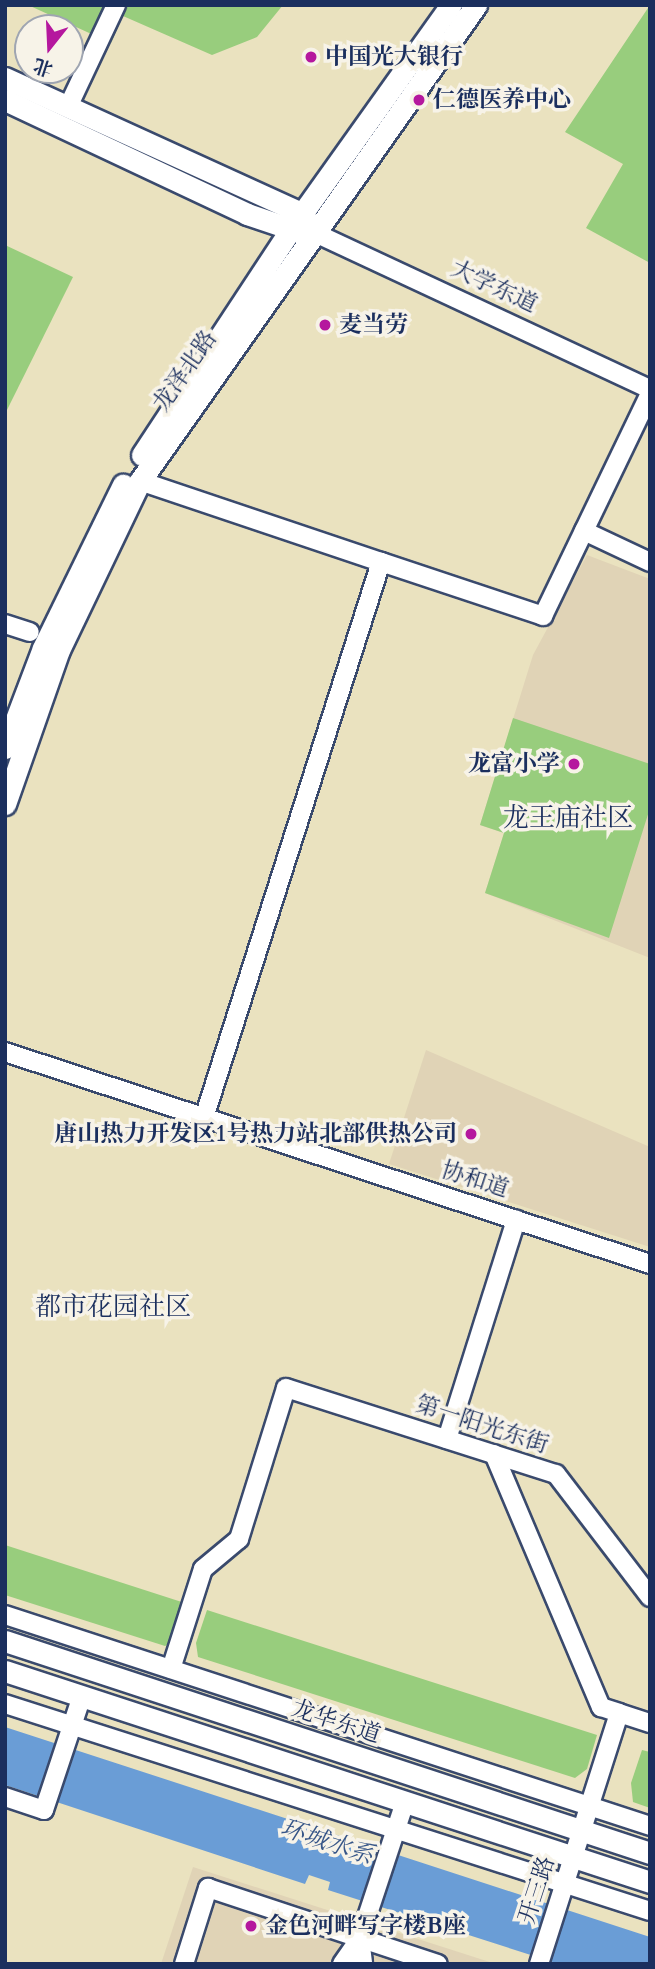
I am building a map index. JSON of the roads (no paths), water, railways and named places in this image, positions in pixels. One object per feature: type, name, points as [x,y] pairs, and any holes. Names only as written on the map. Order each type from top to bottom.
[{"type":"main road","name":"龙泽北路","points":[[5,748],[43,648],[135,476],[289,232],[451,5]]},
{"type":"main road","name":"龙泽北路","points":[[5,804],[64,638],[135,476],[315,233],[476,5]]},
{"type":"main road","points":[[5,78],[303,214],[315,233]]},
{"type":"main road","name":"大学东道","points":[[5,100],[289,232],[315,233]]},
{"type":"main road","name":"龙华东道","points":[[5,1641],[650,1853]]},
{"type":"main road","points":[[5,1671],[650,1882]]},
{"type":"street","points":[[68,107],[116,5]]},
{"type":"street","name":"大学东道","points":[[315,233],[650,389]]},
{"type":"street","points":[[135,476],[543,616],[650,394]]},
{"type":"street","points":[[584,531],[650,562]]},
{"type":"street","points":[[204,1118],[381,562]]},
{"type":"street","points":[[5,624],[30,632]]},
{"type":"street","name":"协和道","points":[[5,1052],[650,1264]]},
{"type":"street","points":[[447,1439],[516,1220]]},
{"type":"street","name":"第一阳光东街","points":[[171,1669],[203,1569],[239,1539],[286,1388],[556,1474],[650,1597]]},
{"type":"street","points":[[494,1454],[601,1707],[650,1723]]},
{"type":"street","points":[[5,1615],[650,1826]]},
{"type":"street","points":[[5,1797],[44,1810],[82,1696]]},
{"type":"street","points":[[5,1704],[70,1733],[393,1839],[565,1885],[650,1911]]},
{"type":"street","name":"开三路","points":[[539,1964],[619,1713]]},
{"type":"street","points":[[342,1964],[363,1930],[405,1802]]},
{"type":"street","points":[[184,1964],[208,1888],[363,1930],[438,1964]]},
{"type":"street","points":[[363,1930],[363,1964]]},
{"type":"water","name":"环城水系","points":[[5,1727],[650,1937],[650,1964],[559,1964],[328,1890],[330,1882],[309,1875],[305,1884],[5,1785]]},
{"type":"place","name":"中国光大银行","points":[[311,57]]},
{"type":"place","name":"仁德医养中心","points":[[419,100]]},
{"type":"place","name":"麦当劳","points":[[325,325]]},
{"type":"place","name":"龙富小学","points":[[574,764]]},
{"type":"place","name":"唐山热力开发区1号热力站北部供热公司","points":[[471,1134]]},
{"type":"place","name":"金色河畔写字楼B座","points":[[251,1926]]},
{"type":"district","name":"龙王庙社区","points":[[568,818]]},
{"type":"district","name":"都市花园社区","points":[[113,1307]]}]
